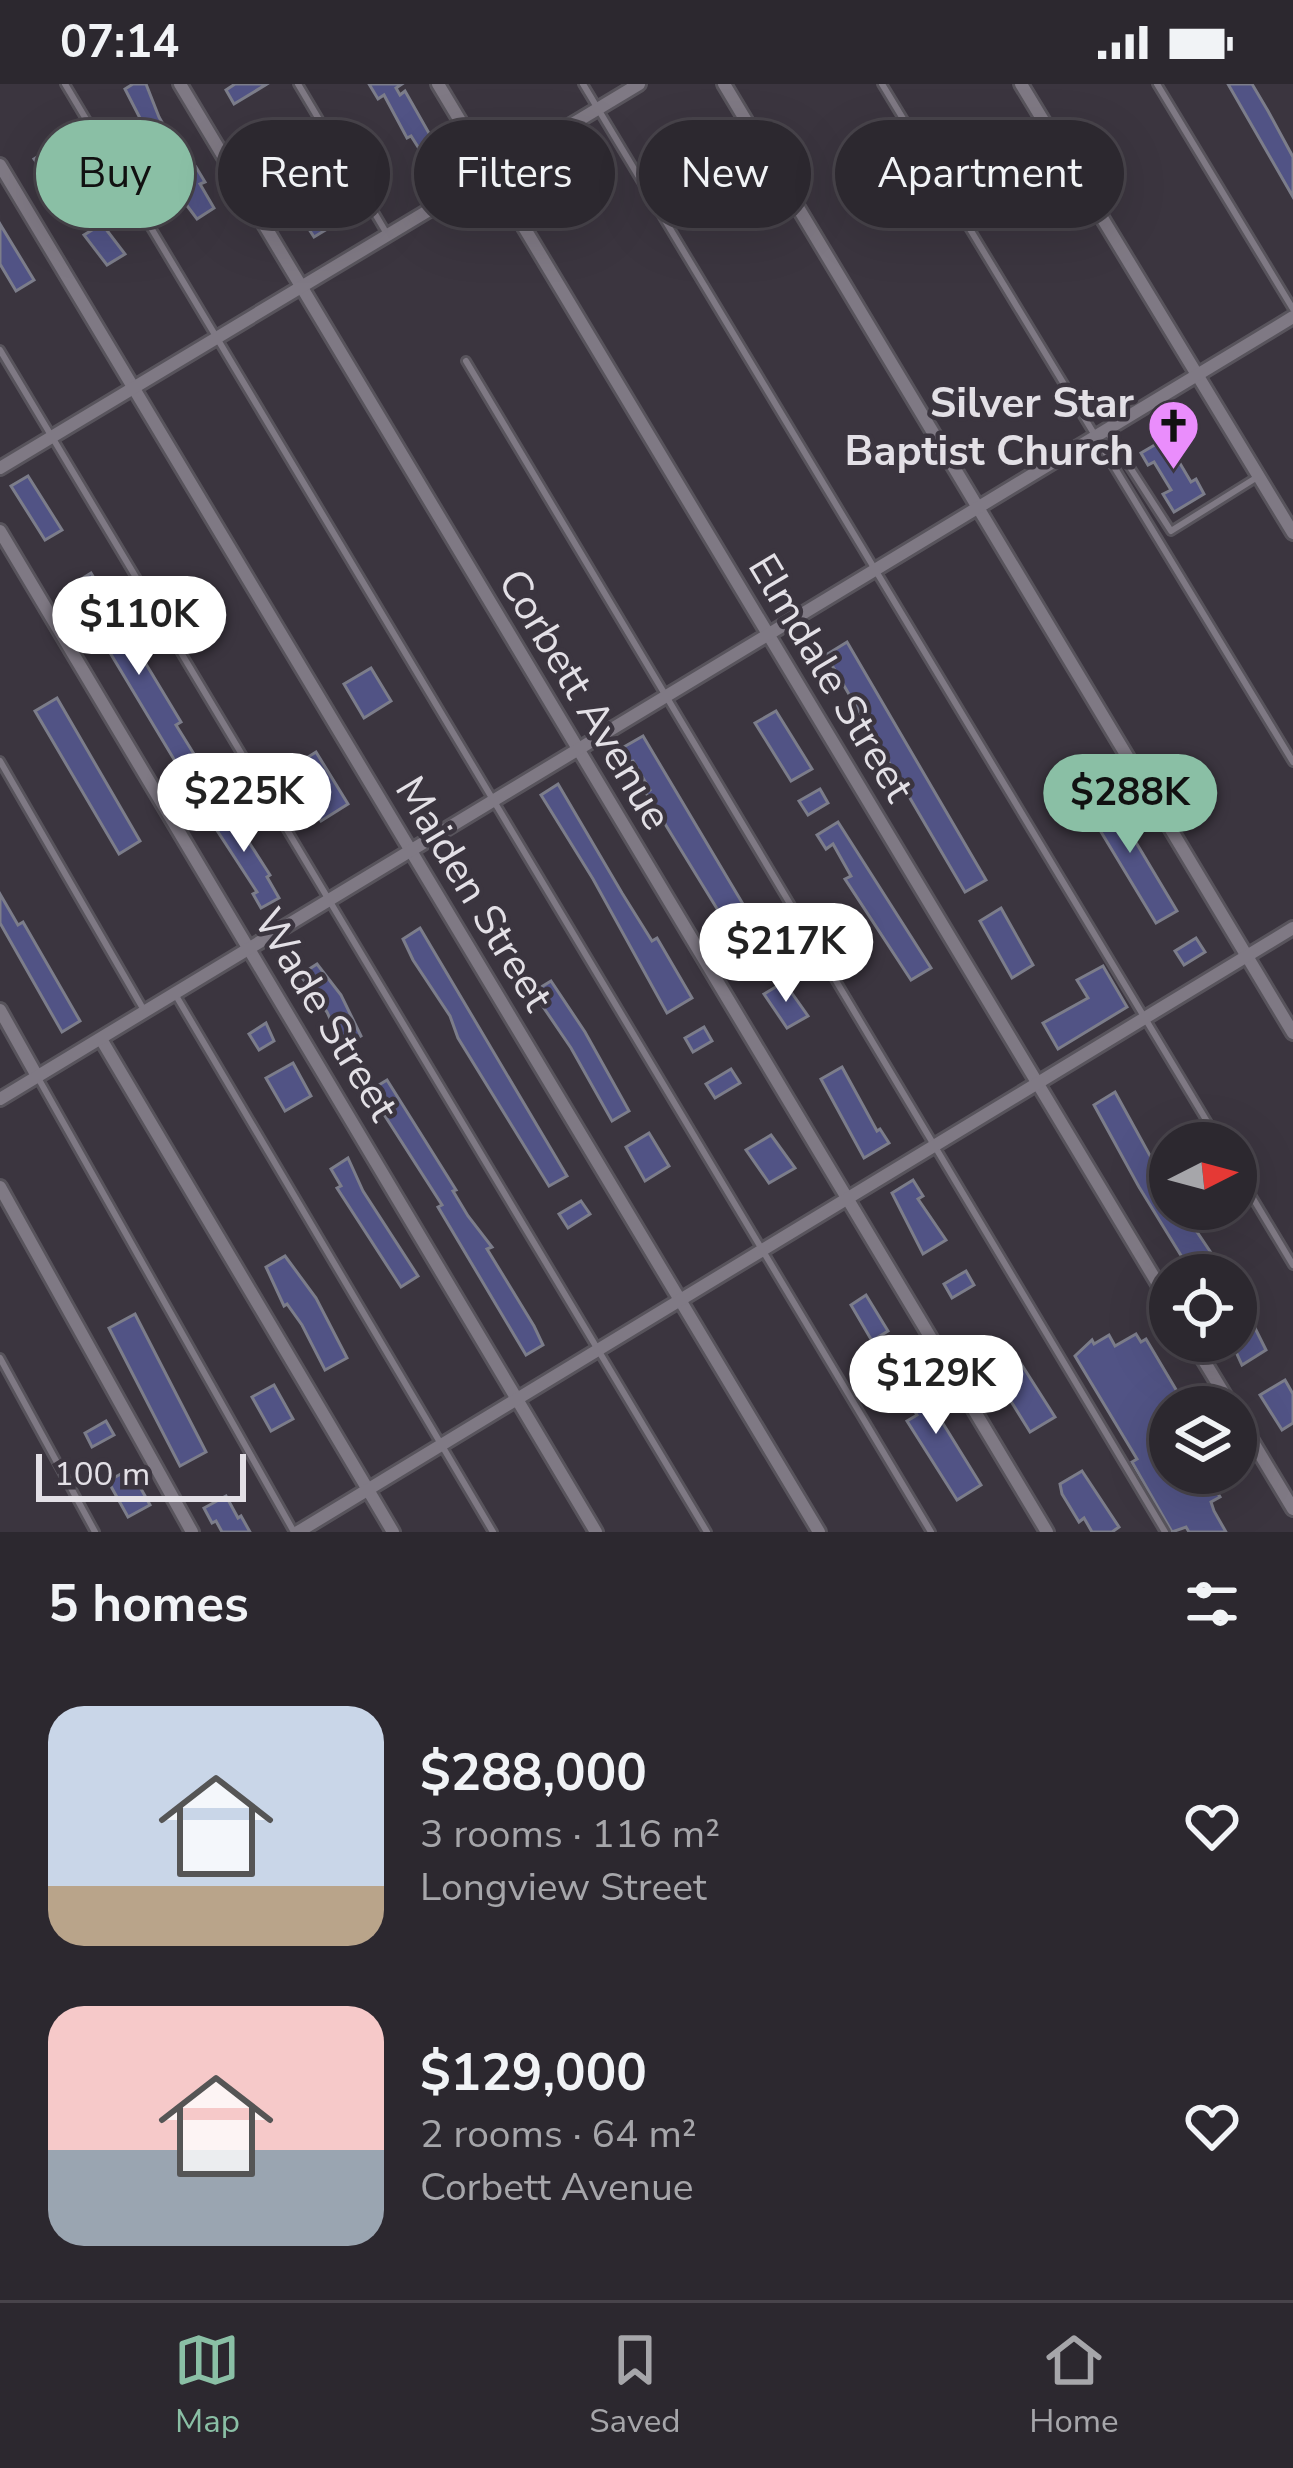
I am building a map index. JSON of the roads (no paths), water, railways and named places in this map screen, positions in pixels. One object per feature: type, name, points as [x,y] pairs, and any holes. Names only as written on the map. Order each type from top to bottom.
[{"type":"street","name":"Corbett Avenue","points":[[180,84],[1048,1532]]},
{"type":"street","name":"Elmdale Street","points":[[438,84],[459,120]]},
{"type":"street","points":[[578,120],[639,84]]},
{"type":"street","points":[[724,84],[1293,1033]]},
{"type":"street","points":[[1021,84],[1293,533]]},
{"type":"street","name":"Maiden Street","points":[[0,165],[819,1532]]},
{"type":"street","points":[[0,468],[414,218]]},
{"type":"street","name":"Elmdale Street","points":[[524,228],[1149,1269]]},
{"type":"street","points":[[0,1099],[1293,313]]},
{"type":"street","name":"Wade Street","points":[[0,531],[596,1532]]},
{"type":"street","points":[[296,1532],[1293,928]]},
{"type":"street","points":[[0,1010],[37,1076]]},
{"type":"street","points":[[101,1039],[393,1532]]},
{"type":"street","points":[[0,1187],[192,1532]]},
{"type":"street","points":[[1257,1449],[1293,1509]]},
{"type":"lane","points":[[65,84],[931,1532]]},
{"type":"lane","points":[[298,84],[387,234]]},
{"type":"lane","points":[[583,84],[1208,1122]]},
{"type":"lane","points":[[882,84],[1100,434],[1293,761]]},
{"type":"lane","points":[[1157,84],[1293,313]]},
{"type":"lane","points":[[0,350],[707,1532]]},
{"type":"lane","points":[[466,361],[1165,1532]]},
{"type":"lane","points":[[1100,434],[1171,531],[1258,476]]},
{"type":"lane","points":[[0,760],[145,1012]]},
{"type":"lane","points":[[175,994],[494,1532]]},
{"type":"lane","points":[[37,1076],[296,1532]]},
{"type":"lane","points":[[1257,1204],[1293,1265]]},
{"type":"lane","points":[[0,1358],[95,1532]]},
{"type":"place","name":"Silver Star Baptist Church","points":[[1173,472]]}]
